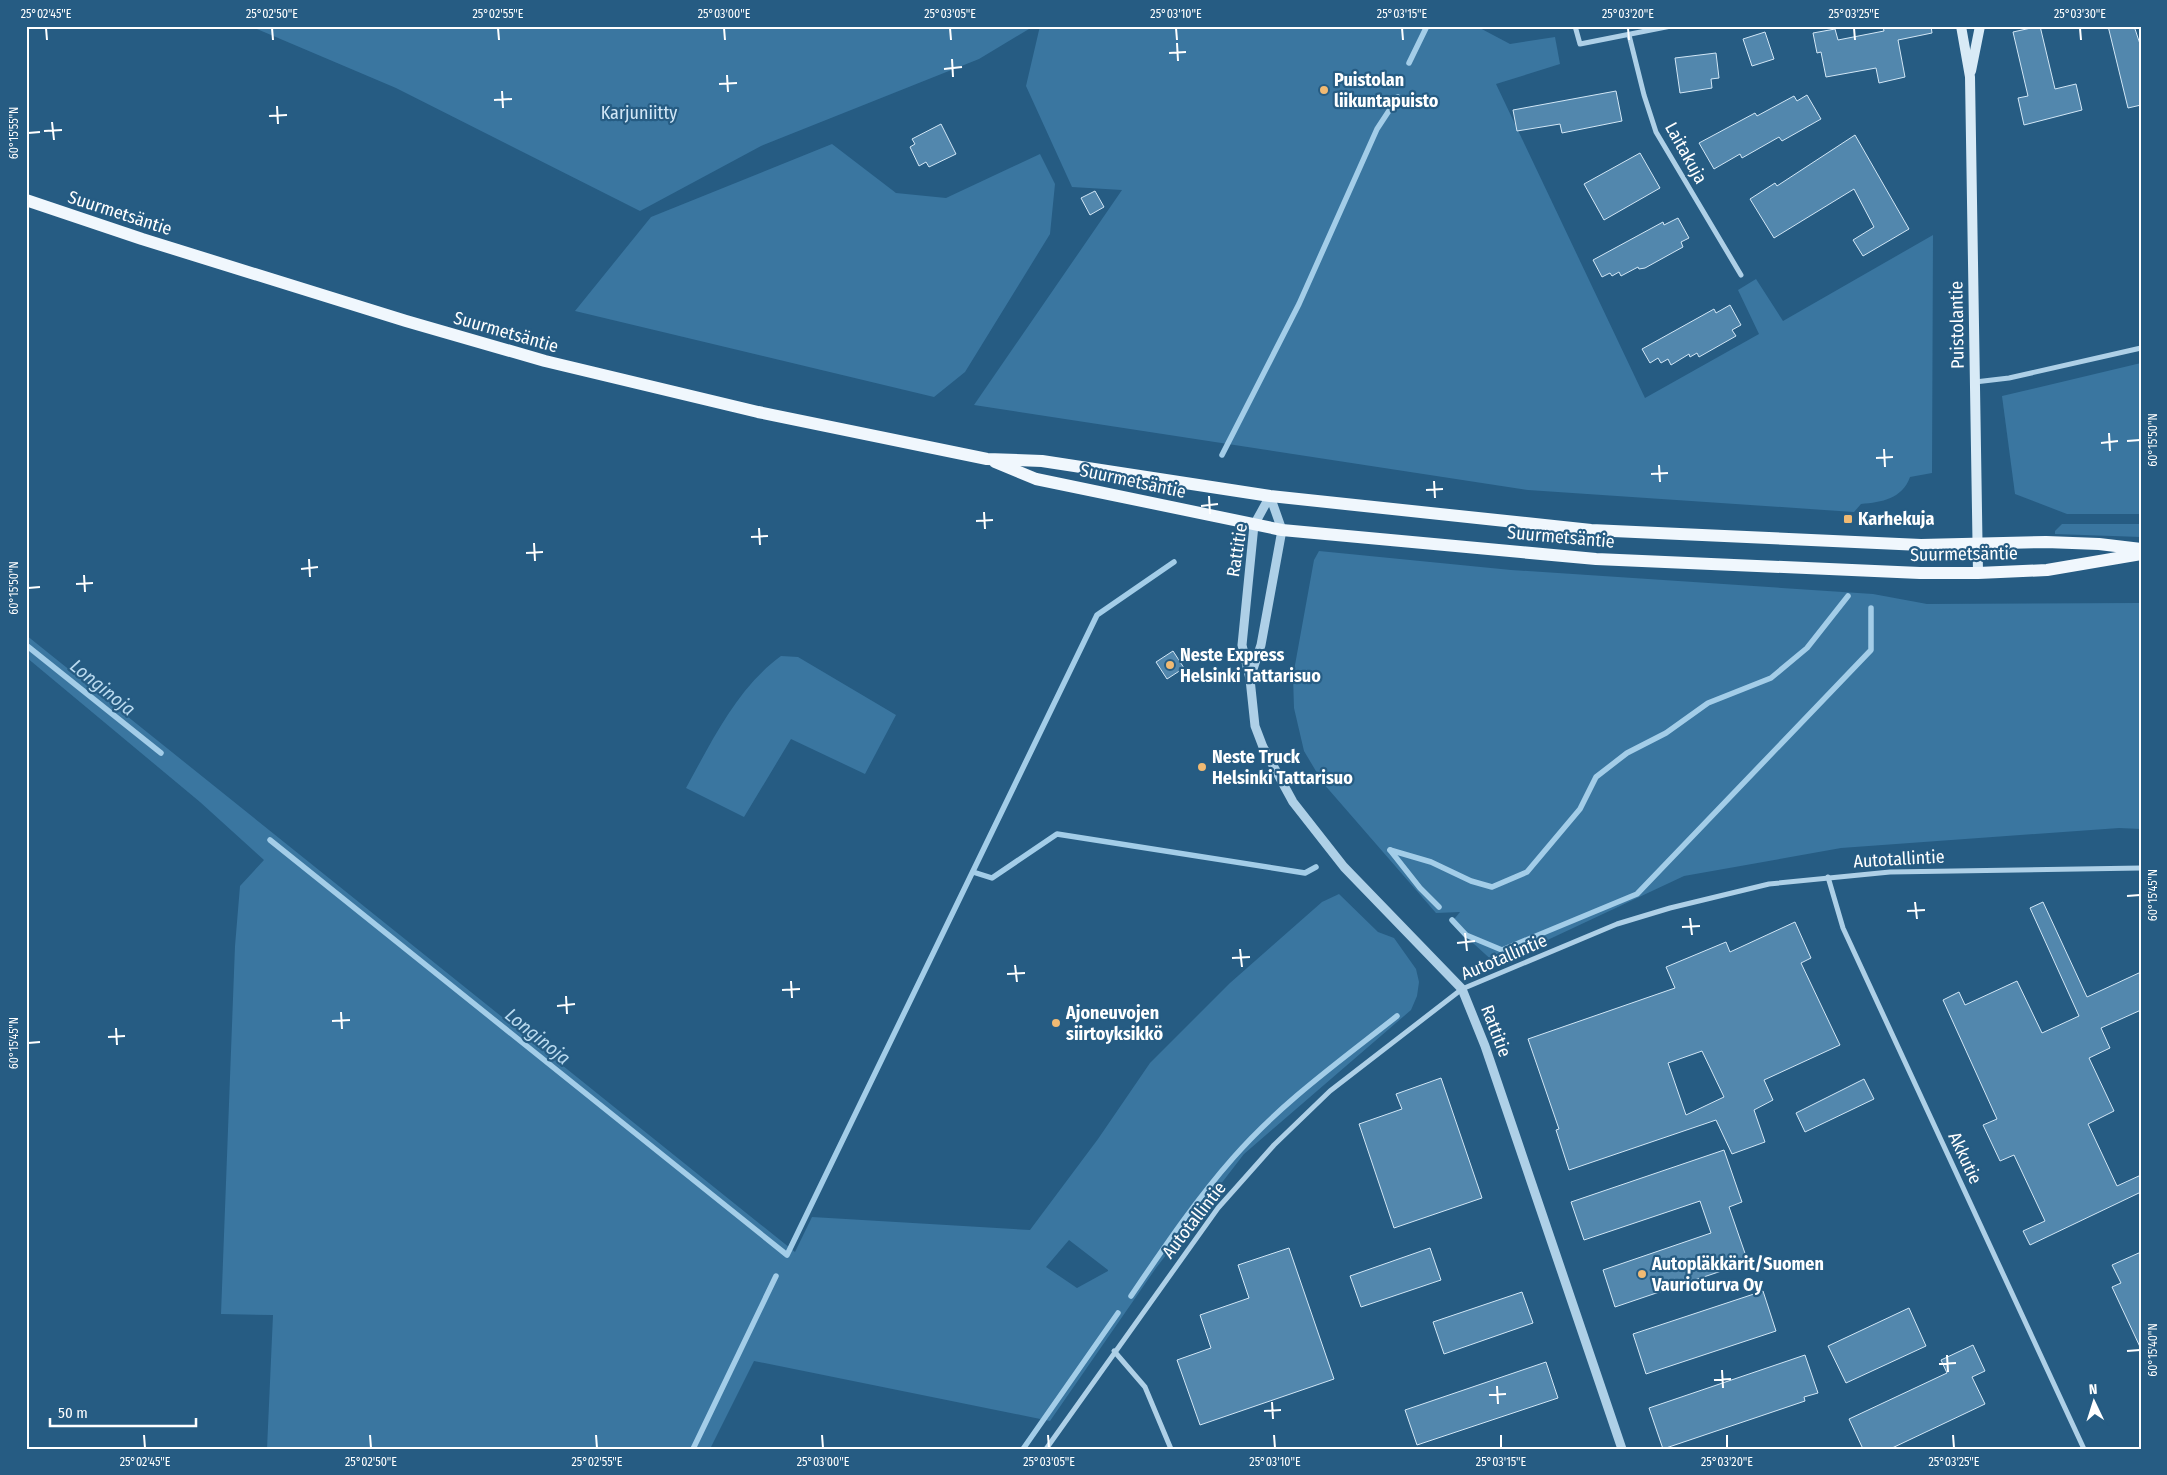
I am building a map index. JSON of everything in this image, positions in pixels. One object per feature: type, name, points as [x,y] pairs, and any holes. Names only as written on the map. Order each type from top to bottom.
[{"type":"main road","name":"Puistolantie","points":[[1961,26],[1970,77],[1978,573]]},
{"type":"main road","name":"Puistolantie","points":[[1970,77],[1980,26]]},
{"type":"main road","name":"Suurmetsäntie","points":[[26,200],[302,289],[545,361],[758,412],[987,459],[1042,461],[1270,496],[1591,530],[1921,545],[1978,543],[2099,544],[2141,549]]},
{"type":"main road","name":"Suurmetsäntie","points":[[987,459],[1036,479],[1282,530],[1596,558],[1920,573],[1978,573],[2047,570],[2141,554]]},
{"type":"street","points":[[1575,26],[1580,44],[1671,26]]},
{"type":"street","name":"Laitakuja","points":[[1629,35],[1644,95],[1656,132],[1741,275]]},
{"type":"street","points":[[1975,382],[2009,378],[2141,348]]},
{"type":"street","name":"Rattitie","points":[[1270,496],[1254,525],[1242,645],[1250,679],[1252,709],[1263,747],[1293,802],[1344,867],[1462,989],[1485,1046],[1622,1449]]},
{"type":"street","name":"Rattitie","points":[[1250,679],[1261,646],[1282,530],[1270,496]]},
{"type":"street","name":"Autotallintie","points":[[1046,1449],[1114,1351],[1218,1208],[1274,1145],[1330,1091],[1462,989],[1616,924],[1670,908],[1769,884],[1890,872],[2141,868]]},
{"type":"street","name":"Akkutie","points":[[1828,877],[1843,928],[2084,1449]]},
{"type":"street","points":[[1114,1351],[1145,1387],[1171,1449]]},
{"type":"green space","name":"Karjuniitty","points":[[250,26],[1034,26],[979,59],[761,146],[640,211],[396,88]]},
{"type":"green space","points":[[1040,26],[1476,26],[1510,44],[1555,37],[1560,64],[1496,84],[1645,398],[1759,334],[1738,290],[1756,279],[1783,321],[1933,235],[1932,473],[1910,477],[1897,495],[1876,502],[1861,504],[1854,512],[1528,490],[974,405],[1122,190],[1072,187],[1026,86]]},
{"type":"green space","points":[[832,144],[896,193],[946,198],[1040,154],[1055,184],[1050,234],[965,372],[934,397],[575,311],[651,217]]},
{"type":"green space","points":[[2141,363],[2141,514],[2067,514],[2015,494],[2002,396]]},
{"type":"green space","points":[[2062,524],[2141,524],[2141,537],[2055,534],[2055,531]]},
{"type":"green space","points":[[1319,551],[1511,570],[1873,594],[1927,604],[2141,603],[2141,829],[2119,828],[1841,848],[1684,876],[1496,964],[1451,923],[1460,912],[1436,913],[1323,783],[1304,751],[1294,708],[1293,676],[1314,560]]},
{"type":"green space","points":[[26,635],[795,1252],[812,1217],[1030,1230],[1098,1139],[1150,1063],[1230,983],[1322,902],[1339,894],[1378,932],[1394,938],[1416,969],[1419,982],[1417,996],[1411,1010],[1244,1154],[1156,1268],[1050,1421],[754,1361],[710,1449],[267,1449],[273,1315],[221,1314],[235,946],[240,886],[264,860],[200,802],[26,657]],"holes":[[[1069,1240],[1108,1270],[1077,1288],[1046,1267]]]},
{"type":"green space","points":[[781,656],[798,657],[896,715],[865,774],[791,739],[744,817],[686,788],[738,699],[765,669]]},
{"type":"building","points":[[1883,26],[1931,26],[1932,33],[1898,40],[1905,77],[1879,83],[1876,68],[1826,77],[1821,52],[1817,53],[1813,33],[1835,29],[1838,40],[1884,31]]},
{"type":"building","points":[[2040,26],[2055,89],[2076,84],[2082,110],[2024,125],[2018,98],[2028,96],[2013,32]]},
{"type":"building","points":[[2108,26],[2134,26],[2141,47],[2141,105],[2128,108]]},
{"type":"building","points":[[1765,32],[1774,59],[1752,66],[1743,39]]},
{"type":"building","points":[[1716,53],[1719,78],[1711,79],[1712,88],[1680,93],[1675,58]]},
{"type":"building","points":[[1616,91],[1622,121],[1562,133],[1560,124],[1517,131],[1513,110]]},
{"type":"building","points":[[1807,95],[1821,119],[1782,141],[1779,137],[1742,158],[1740,154],[1714,169],[1699,143],[1755,113],[1757,116],[1794,96],[1797,101]]},
{"type":"building","points":[[941,124],[956,154],[929,167],[926,162],[919,166],[910,147],[915,144],[912,139]]},
{"type":"building","points":[[1855,135],[1909,229],[1863,256],[1853,240],[1874,227],[1854,189],[1774,238],[1750,199],[1775,183],[1777,186]]},
{"type":"building","points":[[1640,153],[1660,188],[1604,220],[1584,184]]},
{"type":"building","points":[[1095,191],[1104,207],[1090,215],[1081,198]]},
{"type":"building","points":[[1678,218],[1689,238],[1681,242],[1683,247],[1645,268],[1639,269],[1638,267],[1621,276],[1619,272],[1612,276],[1610,273],[1602,277],[1593,260],[1663,222],[1664,225]]},
{"type":"building","points":[[1730,305],[1741,325],[1732,330],[1736,336],[1699,357],[1697,353],[1690,357],[1689,354],[1671,365],[1668,359],[1661,363],[1658,358],[1650,363],[1642,349],[1714,309],[1716,313]]},
{"type":"building","name":"Neste Express Helsinki Tattarisuo","points":[[1173,651],[1184,668],[1167,679],[1156,662]]},
{"type":"building","points":[[2043,902],[2087,997],[2141,972],[2141,1010],[2101,1028],[2110,1048],[2089,1058],[2114,1111],[2088,1124],[2117,1186],[2141,1175],[2141,1192],[2030,1245],[2023,1231],[2045,1221],[2014,1155],[2000,1161],[1983,1125],[1997,1119],[1943,1000],[1959,992],[1965,1005],[2017,981],[2042,1033],[2079,1016],[2030,908]]},
{"type":"building","points":[[1795,922],[1811,958],[1801,963],[1840,1045],[1764,1080],[1773,1100],[1754,1110],[1765,1142],[1732,1154],[1716,1120],[1569,1170],[1556,1130],[1559,1129],[1528,1039],[1675,988],[1666,967],[1726,942],[1730,952]],"holes":[[[1702,1051],[1724,1097],[1686,1115],[1668,1063]]]},
{"type":"building","points":[[1441,1078],[1482,1198],[1394,1228],[1359,1124],[1402,1109],[1396,1094]]},
{"type":"building","points":[[1864,1079],[1874,1099],[1805,1132],[1796,1113]]},
{"type":"building","points":[[1724,1150],[1742,1202],[1729,1207],[1748,1262],[1615,1307],[1603,1270],[1711,1233],[1700,1201],[1584,1240],[1571,1202]]},
{"type":"building","points":[[1289,1248],[1334,1379],[1200,1425],[1177,1360],[1211,1348],[1200,1315],[1249,1298],[1238,1265]]},
{"type":"building","points":[[1430,1248],[1441,1280],[1361,1307],[1350,1276]]},
{"type":"building","points":[[2141,1252],[2141,1349],[2112,1287],[2121,1283],[2112,1265]]},
{"type":"building","points":[[1763,1291],[1776,1331],[1646,1374],[1633,1334]]},
{"type":"building","points":[[1522,1292],[1533,1323],[1444,1354],[1433,1322]]},
{"type":"building","points":[[1909,1308],[1926,1346],[1846,1383],[1828,1346]]},
{"type":"building","points":[[1973,1345],[1985,1371],[1972,1377],[1985,1404],[1890,1449],[1863,1449],[1849,1419],[1947,1373],[1941,1360]]},
{"type":"building","points":[[1805,1355],[1818,1393],[1804,1397],[1805,1401],[1663,1449],[1649,1408]]},
{"type":"building","points":[[1546,1362],[1558,1398],[1417,1445],[1405,1410]]},
{"type":"waterway","points":[[1409,63],[1427,26]]},
{"type":"waterway","points":[[1222,455],[1299,304],[1377,129],[1398,97]]},
{"type":"waterway","points":[[270,840],[787,1255],[1097,615],[1174,562]]},
{"type":"waterway","points":[[1390,850],[1431,862],[1471,881],[1492,887],[1527,872],[1580,809],[1596,777],[1627,753],[1666,733],[1708,703],[1771,678],[1807,648],[1848,596]]},
{"type":"waterway","points":[[1452,920],[1466,935],[1502,950],[1637,894],[1871,650],[1871,608]]},
{"type":"waterway","name":"Longinoja","points":[[26,645],[161,753]]},
{"type":"waterway","points":[[973,872],[992,878],[1057,834],[1305,873],[1316,867]]},
{"type":"waterway","points":[[1390,850],[1420,888],[1439,907]]},
{"type":"waterway","points":[[1131,1296],[1192,1208],[1251,1138],[1312,1083],[1397,1016]]},
{"type":"waterway","points":[[693,1449],[776,1276]]},
{"type":"waterway","points":[[1023,1449],[1118,1313]]},
{"type":"place","name":"Puistolan liikuntapuisto","points":[[1324,90]]},
{"type":"place","name":"Karhekuja","points":[[1848,519]]},
{"type":"place","name":"Neste Express Helsinki Tattarisuo","points":[[1170,665]]},
{"type":"place","name":"Neste Truck Helsinki Tattarisuo","points":[[1202,767]]},
{"type":"place","name":"Ajoneuvojen siirtoyksikkö","points":[[1056,1023]]},
{"type":"place","name":"Autopläkkärit/Suomen Vaurioturva Oy","points":[[1642,1274]]}]
